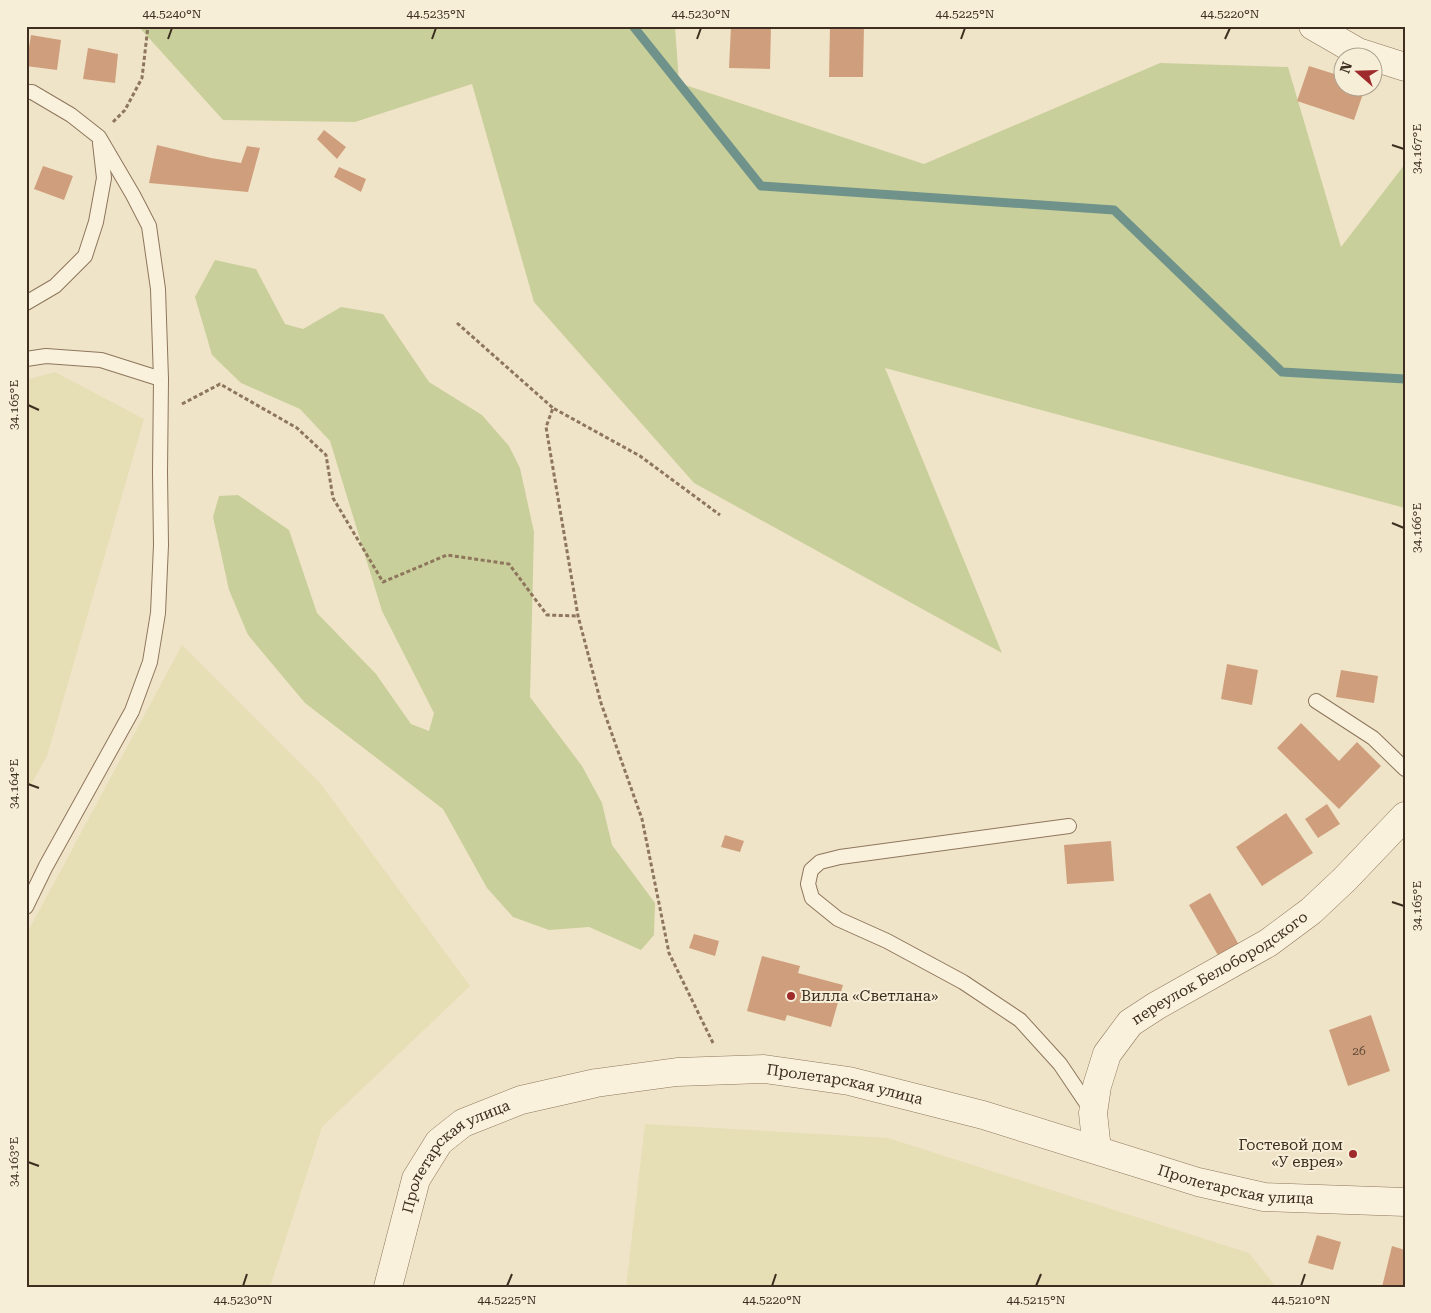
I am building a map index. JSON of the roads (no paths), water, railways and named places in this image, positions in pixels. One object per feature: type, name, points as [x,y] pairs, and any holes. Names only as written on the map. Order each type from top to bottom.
[{"type":"street","points":[[1313,26],[1358,52],[1405,67]]},
{"type":"street","name":"переулок Белобородского","points":[[1097,1150],[1093,1113],[1097,1086],[1107,1054],[1130,1023],[1156,1006],[1268,943],[1311,911],[1345,879],[1405,816]]},
{"type":"street","name":"Пролетарская улица","points":[[388,1287],[416,1179],[439,1142],[463,1123],[521,1100],[596,1083],[677,1072],[764,1069],[849,1081],[983,1115],[1198,1182],[1264,1197],[1405,1202]]},
{"type":"lane","points":[[26,92],[32,92],[71,115],[99,137],[149,226],[158,289],[161,379],[161,545],[158,613],[150,662],[132,711],[46,866],[26,907]]},
{"type":"lane","points":[[26,303],[55,286],[85,256],[96,222],[104,178],[99,137]]},
{"type":"lane","points":[[26,360],[46,356],[101,360],[161,379]]},
{"type":"lane","points":[[1316,700],[1374,738],[1405,769]]},
{"type":"lane","points":[[1069,826],[840,857],[820,862],[811,870],[808,884],[812,898],[838,920],[887,941],[963,982],[1020,1020],[1060,1064],[1093,1113]]},
{"type":"waterway","points":[[633,26],[761,186],[1114,210],[1282,372],[1405,379]]},
{"type":"place","name":"Вилла «Светлана»","points":[[791,996]]},
{"type":"place","name":"Гостевой дом «У еврея»","points":[[1353,1154]]}]
